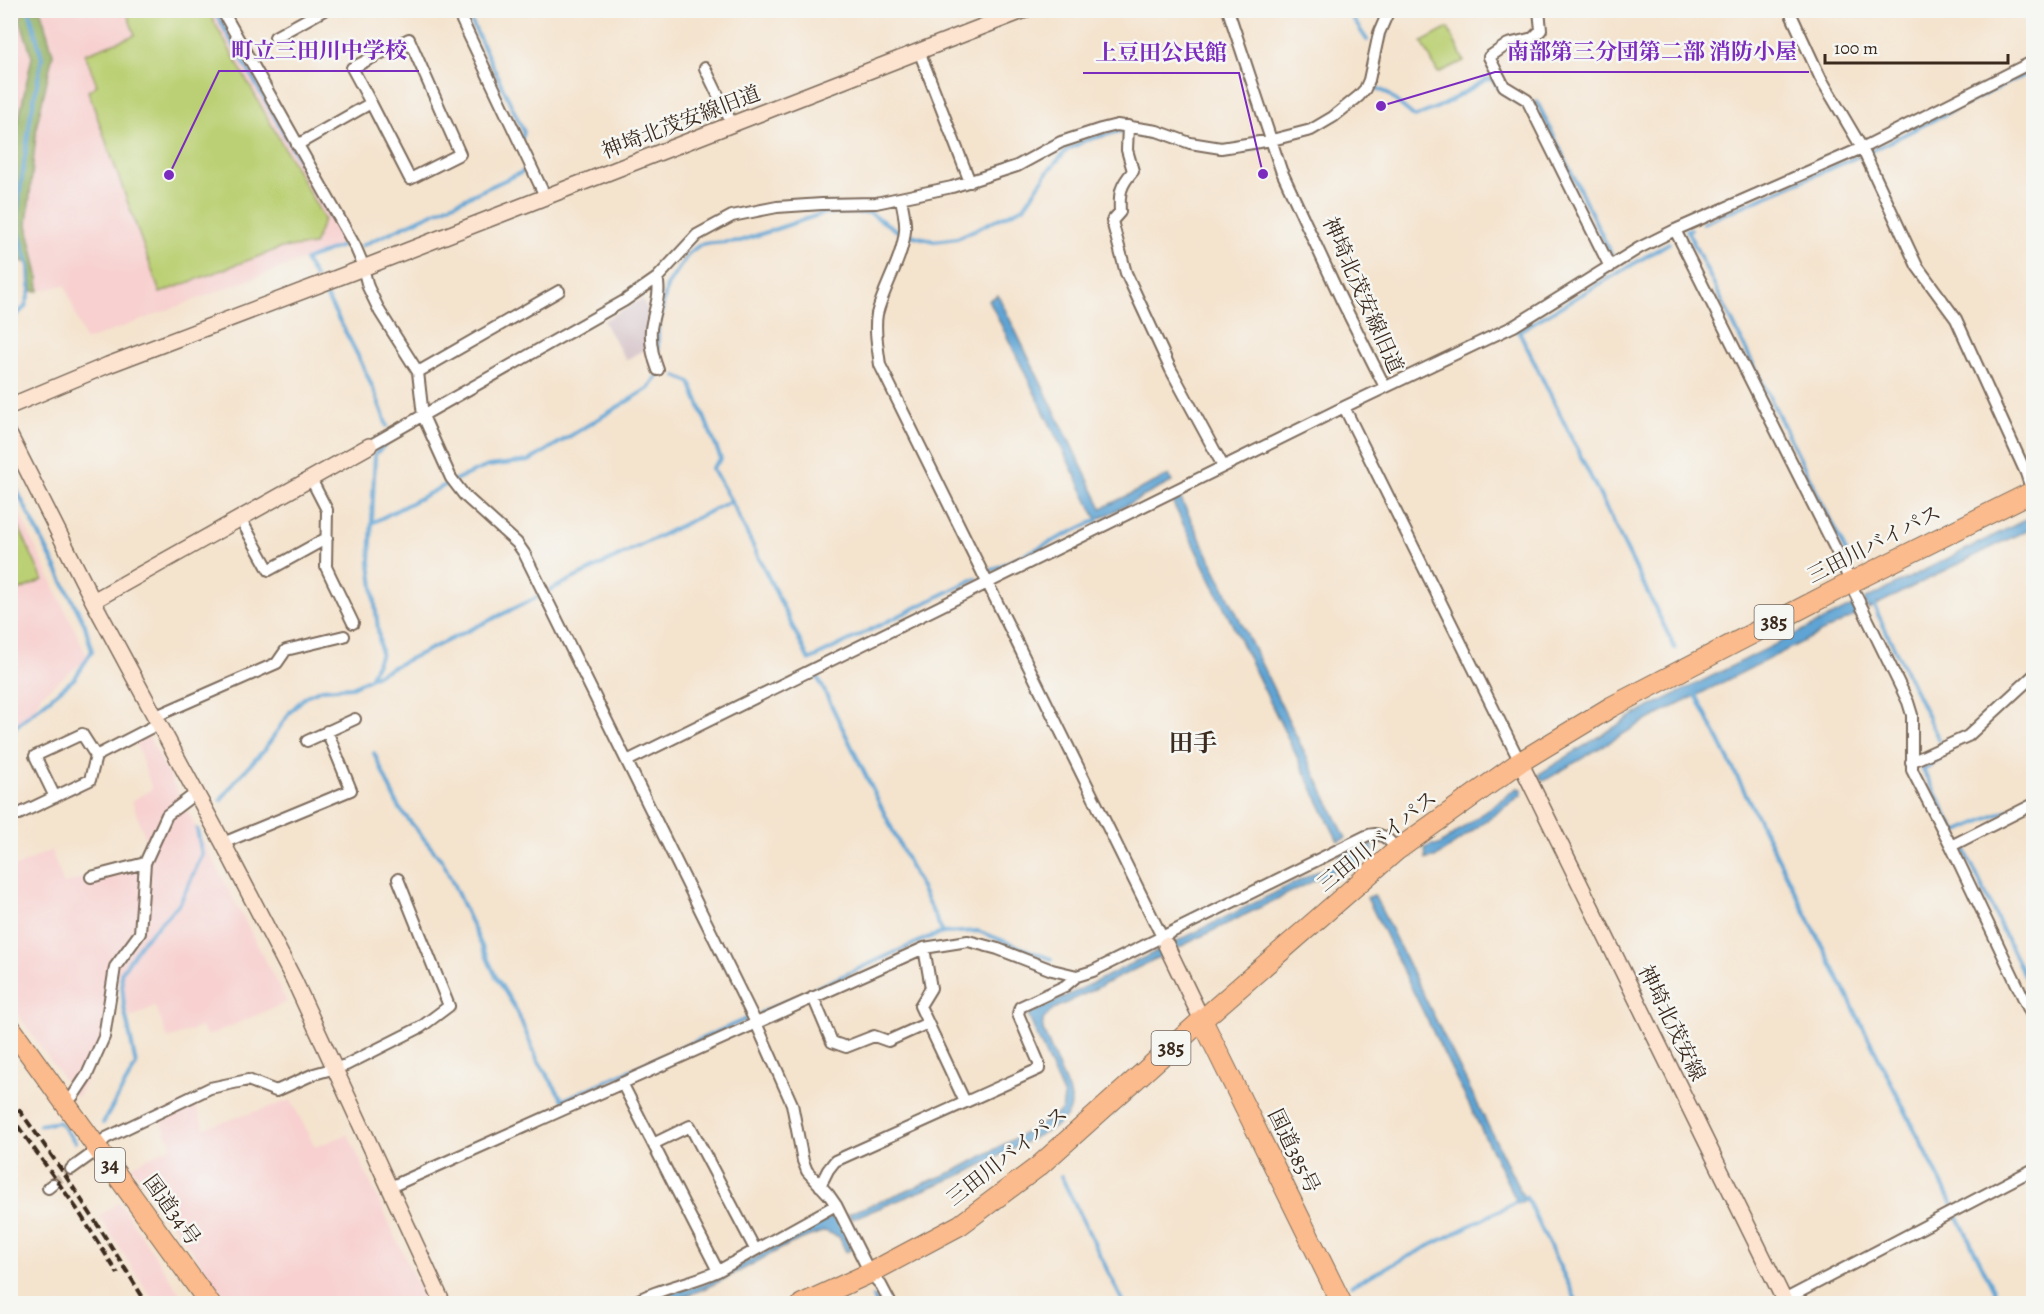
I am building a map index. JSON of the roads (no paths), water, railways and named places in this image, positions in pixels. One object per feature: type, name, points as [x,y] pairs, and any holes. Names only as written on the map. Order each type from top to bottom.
[{"type":"highway","name":"三田川バイパス","points":[[802,1304],[960,1225],[1039,1166],[1397,850],[1520,762],[1611,707],[1850,583],[2033,493]]},
{"type":"highway","name":"国道385号","points":[[1202,1020],[1342,1304]]},
{"type":"highway","name":"国道34号","points":[[10,1027],[210,1304]]},
{"type":"street","points":[[222,10],[355,246],[368,287],[380,312],[418,372],[423,416],[453,481],[464,495],[517,543],[524,553],[756,1023],[792,1104],[807,1172],[836,1205],[870,1272],[881,1285],[891,1304]]},
{"type":"street","points":[[275,37],[324,10]]},
{"type":"street","points":[[457,10],[546,198]]},
{"type":"street","name":"神埼北茂安線旧道","points":[[10,406],[108,365],[546,198],[1024,10]]},
{"type":"street","name":"神埼北茂安線旧道","points":[[627,761],[1384,387],[1281,170],[1228,10]]},
{"type":"street","points":[[93,601],[624,301],[657,278],[697,235],[732,216],[777,207],[876,203],[901,199],[970,182],[1017,166],[1061,142],[1118,125],[1127,130],[1157,131],[1190,143],[1221,148],[1273,145],[1311,130],[1333,117],[1359,96],[1369,80],[1377,41],[1389,10]]},
{"type":"street","points":[[1539,10],[1541,30],[1533,38],[1508,44],[1490,57],[1504,86],[1527,100],[1610,267]]},
{"type":"street","points":[[1789,10],[1820,77],[1862,148],[1917,266],[1956,319],[2026,472],[2033,493]]},
{"type":"street","points":[[409,39],[460,154],[410,179],[370,103],[352,68],[409,39]]},
{"type":"street","points":[[919,51],[970,182]]},
{"type":"street","points":[[1384,387],[1514,326],[1640,248],[1675,230],[1862,148],[2034,62]]},
{"type":"street","points":[[705,69],[732,124]]},
{"type":"street","points":[[297,144],[370,103]]},
{"type":"street","points":[[1127,130],[1127,150],[1133,171],[1123,182],[1119,195],[1120,212],[1112,221],[1126,273],[1171,370],[1223,466]]},
{"type":"street","points":[[901,199],[904,234],[901,251],[887,282],[877,316],[876,334],[880,365],[1202,1020]]},
{"type":"street","points":[[1675,230],[1838,554],[1908,702],[1912,715],[1912,770],[2034,1020]]},
{"type":"street","points":[[657,278],[660,287],[651,330],[653,357],[658,370]]},
{"type":"street","points":[[418,372],[559,291]]},
{"type":"street","points":[[1344,407],[1520,762]]},
{"type":"street","points":[[10,436],[93,601],[294,980],[443,1304]]},
{"type":"street","points":[[311,478],[327,510],[326,567],[353,623]]},
{"type":"street","points":[[240,518],[269,570],[327,538]]},
{"type":"street","points":[[19,814],[90,780],[96,756],[156,720],[277,663],[286,650],[344,636]]},
{"type":"street","points":[[1911,762],[1968,736],[2034,675]]},
{"type":"street","points":[[307,741],[355,719]]},
{"type":"street","points":[[223,843],[351,790],[327,731]]},
{"type":"street","points":[[55,797],[35,756],[82,734],[96,756]]},
{"type":"street","name":"神埼北茂安線","points":[[1520,762],[1785,1302]]},
{"type":"street","points":[[65,1103],[73,1096],[87,1075],[96,1056],[104,1037],[116,967],[140,933],[145,864],[167,815],[196,793]]},
{"type":"street","points":[[1950,846],[2034,804]]},
{"type":"street","points":[[820,1186],[828,1170],[836,1161],[1039,1069],[1039,1063],[1018,1014],[1020,1007],[1065,986],[1077,976],[1166,945],[1366,836],[1379,834],[1390,840],[1397,850]]},
{"type":"street","points":[[91,877],[145,864]]},
{"type":"street","points":[[71,1169],[89,1156],[106,1138],[210,1088],[248,1080],[276,1091],[314,1074],[336,1069],[421,1027],[449,1006],[398,879]]},
{"type":"street","points":[[388,1188],[924,948],[969,941],[998,949],[1052,970],[1077,976]]},
{"type":"street","points":[[924,948],[931,988],[920,1006],[965,1102]]},
{"type":"street","points":[[813,998],[832,1042],[846,1047],[874,1036],[888,1041],[928,1023]]},
{"type":"street","points":[[622,1083],[718,1271]]},
{"type":"street","points":[[653,1144],[690,1126],[755,1249]]},
{"type":"street","points":[[1785,1302],[2034,1168]]},
{"type":"street","points":[[631,1304],[645,1295],[702,1279],[836,1205]]},
{"type":"water","points":[[998,295],[1102,508],[1169,475],[1172,482],[1097,520],[989,300]]},
{"type":"water","points":[[1180,497],[1346,838],[1338,841],[1172,501]]},
{"type":"water","points":[[2033,516],[2033,527],[1868,609],[1864,600]]},
{"type":"water","points":[[1854,605],[1858,614],[1640,724],[1544,781],[1540,779],[1539,774],[1634,715]]},
{"type":"water","points":[[1517,788],[1522,789],[1521,795],[1435,858],[1426,859],[1425,848],[1439,845]]},
{"type":"water","points":[[1373,844],[1373,853],[1350,871],[1348,867],[1345,869],[1338,856],[1355,848],[1357,852]]},
{"type":"water","points":[[1337,862],[1340,868],[1052,1010],[1043,1020],[1043,1030],[1071,1097],[1068,1114],[1056,1126],[968,1172],[852,1219],[848,1214],[957,1170],[1052,1118],[1062,1110],[1064,1097],[1028,1015]]},
{"type":"water","points":[[1374,895],[1525,1200],[1518,1204],[1367,898]]},
{"type":"water","points":[[835,1215],[852,1249],[846,1252],[839,1237],[825,1231],[790,1244],[699,1291],[661,1302],[641,1304],[649,1299],[705,1284]]},
{"type":"waterway","points":[[10,321],[25,307],[30,290],[29,267],[19,232],[17,213],[30,120],[42,58],[29,10]]},
{"type":"waterway","points":[[214,10],[347,244],[305,260],[315,277]]},
{"type":"waterway","points":[[466,10],[524,132],[522,138]]},
{"type":"waterway","points":[[1347,10],[1367,40]]},
{"type":"waterway","points":[[1382,42],[1390,21]]},
{"type":"waterway","points":[[1871,151],[2034,70]]},
{"type":"waterway","points":[[1372,86],[1385,92],[1415,117],[1445,104],[1487,79],[1493,80],[1502,92],[1522,105]]},
{"type":"waterway","points":[[1537,102],[1612,256]]},
{"type":"waterway","points":[[372,523],[459,478],[488,466],[529,461],[649,388],[663,366],[658,352],[658,328],[667,286],[689,253],[701,244],[740,241],[824,213],[870,213],[899,232],[934,241],[957,238],[1024,207],[1049,170],[1067,150],[1086,140],[1120,131],[1177,143]]},
{"type":"waterway","points":[[1219,153],[1227,154],[1256,148]]},
{"type":"waterway","points":[[1703,223],[1857,157]]},
{"type":"waterway","points":[[361,246],[529,169]]},
{"type":"waterway","points":[[1691,229],[1687,230],[1849,558]]},
{"type":"waterway","points":[[1669,243],[1519,331],[1675,648]]},
{"type":"waterway","points":[[326,296],[367,375],[387,426]]},
{"type":"waterway","points":[[676,376],[690,382],[721,459],[712,468],[731,501]]},
{"type":"waterway","points":[[221,800],[265,749],[290,712],[306,696],[322,689],[352,687],[370,678],[381,654],[370,562],[375,454],[389,441]]},
{"type":"waterway","points":[[10,477],[85,625],[92,651],[75,678],[16,726],[10,735]]},
{"type":"waterway","points":[[550,590],[731,501],[809,660],[976,578]]},
{"type":"waterway","points":[[992,570],[1097,520]]},
{"type":"waterway","points":[[370,678],[538,597]]},
{"type":"waterway","points":[[1874,606],[1939,740]]},
{"type":"waterway","points":[[817,676],[943,933]]},
{"type":"waterway","points":[[1696,695],[1952,1204]]},
{"type":"waterway","points":[[374,753],[399,808],[443,862],[496,977],[517,1011],[537,1059],[563,1100],[746,1019]]},
{"type":"waterway","points":[[1939,759],[1923,770],[1956,832],[2008,810]]},
{"type":"waterway","points":[[2024,803],[2034,798]]},
{"type":"waterway","points":[[103,1123],[136,1065],[124,1007],[121,973],[142,942],[180,903],[202,855],[197,829]]},
{"type":"waterway","points":[[1963,846],[2034,997]]},
{"type":"waterway","points":[[760,1013],[927,938],[943,933],[978,931],[1051,959]]},
{"type":"waterway","points":[[40,1125],[59,1122],[75,1142]]},
{"type":"waterway","points":[[1061,1176],[1124,1304]]},
{"type":"waterway","points":[[1352,1285],[1526,1197],[1578,1304]]},
{"type":"waterway","points":[[1957,1215],[2001,1304]]},
{"type":"waterway","points":[[873,1297],[877,1304]]},
{"type":"waterway","points":[[1314,1304],[1325,1298]]},
{"type":"tunnel","points":[[53,1184],[71,1169]]},
{"type":"railway","points":[[10,1098],[81,1200],[147,1304]]},
{"type":"railway","points":[[10,1115],[77,1209],[118,1274]]},
{"type":"place","name":"南部第三分団第二部 消防小屋","points":[[1381,106]]},
{"type":"place","name":"上豆田公民館","points":[[1263,174]]},
{"type":"place","name":"町立三田川中学校","points":[[169,175]]},
{"type":"district","name":"田手","points":[[1193,743]]}]
